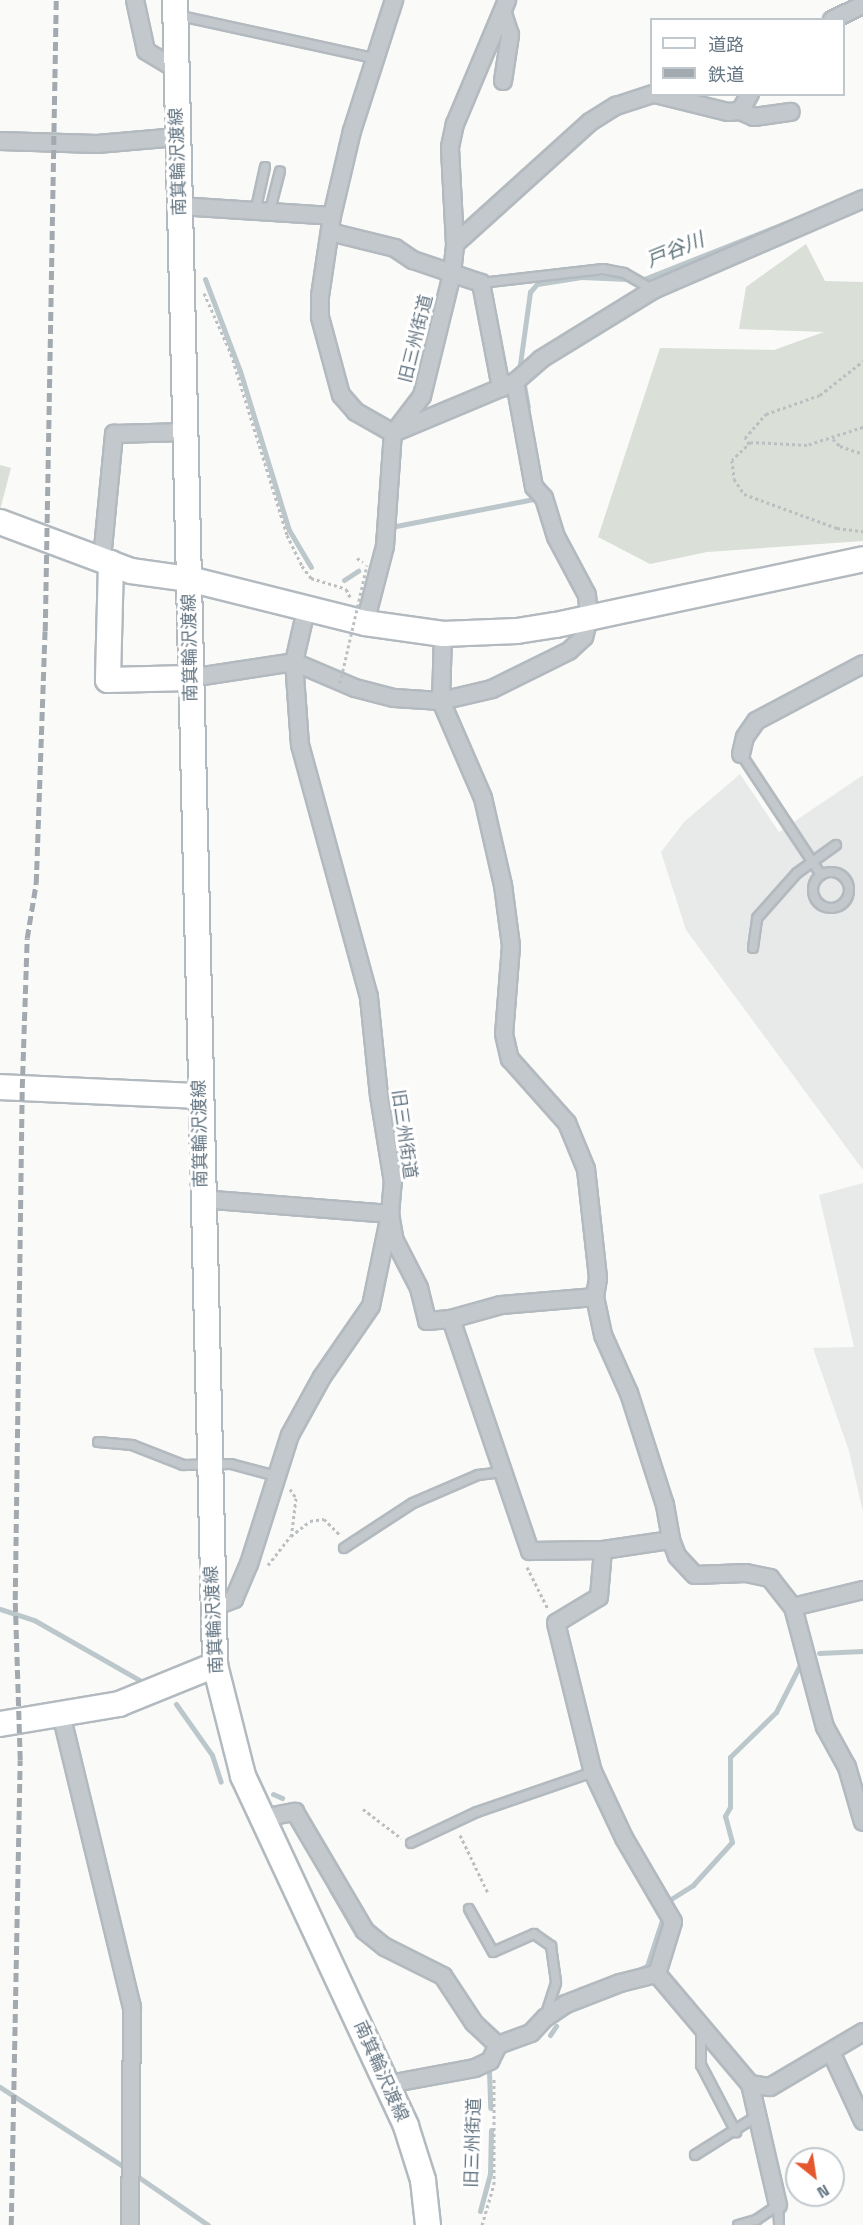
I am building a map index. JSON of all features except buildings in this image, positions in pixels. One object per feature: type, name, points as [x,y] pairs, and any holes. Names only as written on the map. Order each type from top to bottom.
[{"type":"main road","name":"南箕輪沢渡線","points":[[175,7],[174,68],[178,137],[189,579],[201,1199],[211,1608],[215,1665],[243,1776],[389,2084],[423,2180],[428,2225]]},
{"type":"main road","points":[[0,522],[130,571],[189,579],[365,623],[443,634],[517,631],[589,618],[863,559]]},
{"type":"main road","points":[[106,561],[108,680],[190,678]]},
{"type":"main road","points":[[0,1088],[200,1096]]},
{"type":"main road","points":[[0,1725],[119,1704],[215,1665]]},
{"type":"street","points":[[135,0],[146,51],[174,68]]},
{"type":"street","points":[[393,433],[356,412],[341,395],[320,317],[331,224],[352,131],[378,59],[394,0]]},
{"type":"street","points":[[836,18],[863,5]]},
{"type":"street","points":[[503,81],[510,35],[506,7]]},
{"type":"street","name":"旧三州街道","points":[[393,433],[422,396],[452,274],[455,244],[450,147],[454,124],[506,7]]},
{"type":"street","points":[[455,244],[590,122],[616,106],[650,95]]},
{"type":"street","points":[[662,96],[728,112],[740,111],[754,117],[791,112]]},
{"type":"street","points":[[740,111],[749,96]]},
{"type":"street","points":[[0,141],[97,144],[178,137]]},
{"type":"street","points":[[393,433],[508,385],[541,359],[649,287],[863,199]]},
{"type":"street","points":[[179,206],[263,209],[331,224],[481,284],[539,493],[556,537],[587,595],[589,618],[584,637],[569,651],[492,688],[441,701],[394,698],[340,683],[294,662],[190,678]]},
{"type":"street","points":[[106,561],[114,434],[185,432]]},
{"type":"street","points":[[365,623],[385,546],[393,433]]},
{"type":"street","name":"旧三州街道","points":[[211,1608],[234,1599],[249,1564],[290,1435],[322,1377],[371,1306],[390,1214],[393,1182],[379,1096],[369,997],[300,745],[294,662],[306,610]]},
{"type":"street","points":[[443,634],[441,701],[483,798],[503,885],[511,946],[504,1034],[510,1059],[567,1123],[586,1169],[598,1278],[595,1297],[603,1335],[629,1393],[665,1505],[671,1540],[678,1556],[695,1575],[746,1573],[770,1578],[793,1607],[825,1727],[847,1767],[863,1822]]},
{"type":"street","points":[[741,754],[745,737],[756,721],[863,663]]},
{"type":"street","points":[[812,690],[863,677]]},
{"type":"street","points":[[201,1199],[390,1214],[395,1241],[419,1288],[427,1321],[450,1319],[501,1305],[595,1297]]},
{"type":"street","points":[[450,1319],[528,1559],[671,1540]]},
{"type":"street","points":[[603,1550],[599,1597],[556,1623],[593,1772],[624,1838],[674,1923],[657,1974]]},
{"type":"street","points":[[793,1607],[863,1590]]},
{"type":"street","points":[[61,1714],[132,2007],[130,2225]]},
{"type":"street","points":[[263,1818],[295,1812],[365,1930],[385,1947],[443,1976],[474,2023],[498,2045]]},
{"type":"street","points":[[389,2084],[448,2075],[490,2061],[498,2045],[526,2036],[545,2018],[566,2004],[620,1983],[657,1974]]},
{"type":"street","points":[[657,1974],[750,2084],[778,2205]]},
{"type":"street","points":[[750,2084],[770,2088],[863,2032]]},
{"type":"street","points":[[831,2052],[863,2121]]},
{"type":"lane","points":[[175,7],[378,59]]},
{"type":"lane","points":[[263,209],[265,167]]},
{"type":"lane","points":[[263,209],[280,171]]},
{"type":"lane","points":[[481,284],[603,269],[634,278],[649,287]]},
{"type":"lane","points":[[741,754],[821,875]]},
{"type":"lane","points":[[753,948],[757,918],[812,861],[836,845]]},
{"type":"lane","points":[[838,874],[847,882],[849,894],[843,904],[826,908],[817,901],[814,884],[821,875],[838,874]]},
{"type":"lane","points":[[98,1442],[132,1445],[183,1465],[231,1464],[276,1476]]},
{"type":"lane","points":[[344,1548],[413,1503],[478,1474],[501,1472]]},
{"type":"lane","points":[[411,1843],[454,1821],[593,1772]]},
{"type":"lane","points":[[469,1909],[493,1952],[534,1934],[551,1946],[556,1983],[545,2018]]},
{"type":"lane","points":[[700,2024],[701,2065],[736,2132]]},
{"type":"lane","points":[[695,2155],[736,2132],[758,2116]]},
{"type":"lane","points":[[738,2225],[756,2220],[778,2205]]},
{"type":"lane","points":[[778,2205],[779,2225]]},
{"type":"path","points":[[203,291],[231,354],[287,535],[297,556],[311,578],[346,589],[350,597]]},
{"type":"path","points":[[749,444],[745,438],[766,414],[820,395],[863,361]]},
{"type":"path","points":[[863,427],[833,439],[799,445],[749,444],[732,460],[734,479],[744,494],[837,528],[863,531]]},
{"type":"path","points":[[833,439],[863,454]]},
{"type":"path","points":[[340,683],[367,566]]},
{"type":"path","points":[[291,1536],[296,1498]]},
{"type":"path","points":[[264,1570],[291,1536],[310,1521],[324,1520],[339,1531],[344,1548]]},
{"type":"path","points":[[528,1559],[556,1623]]},
{"type":"path","points":[[363,1809],[411,1843]]},
{"type":"path","points":[[454,1821],[488,1893]]},
{"type":"path","name":"旧三州街道","points":[[482,2225],[495,2184],[496,2117],[490,2061]]},
{"type":"shaded area","points":[[806,244],[825,281],[863,282],[863,541],[707,552],[650,564],[598,537],[660,348],[774,350],[824,332],[739,329],[746,287]]},
{"type":"shaded area","points":[[0,465],[11,468],[0,510]]},
{"type":"shaded area","points":[[740,774],[779,832],[863,775],[863,1170],[686,930],[661,852],[684,822]]},
{"type":"shaded area","points":[[863,1183],[863,1512],[849,1451],[813,1348],[854,1347],[819,1195]]},
{"type":"waterway","name":"戸谷川","points":[[639,281],[811,213]]},
{"type":"waterway","name":"戸谷川","points":[[520,364],[530,292],[537,284],[581,277],[628,279]]},
{"type":"waterway","name":"戸谷川","points":[[205,279],[240,371],[289,530],[311,567]]},
{"type":"waterway","name":"戸谷川","points":[[524,385],[528,407]]},
{"type":"waterway","name":"戸谷川","points":[[396,526],[533,499],[536,495]]},
{"type":"waterway","name":"戸谷川","points":[[344,580],[358,571]]},
{"type":"waterway","points":[[0,1609],[34,1620],[141,1681]]},
{"type":"waterway","points":[[819,1653],[863,1651]]},
{"type":"waterway","points":[[671,1899],[693,1885],[732,1842],[725,1816],[730,1807],[730,1757],[776,1712],[801,1663]]},
{"type":"waterway","points":[[176,1704],[212,1755],[221,1782]]},
{"type":"waterway","points":[[273,1794],[282,1798]]},
{"type":"waterway","points":[[331,1890],[357,1935],[380,1952]]},
{"type":"waterway","points":[[632,1973],[647,1966],[664,1914]]},
{"type":"waterway","points":[[580,1989],[592,1986]]},
{"type":"waterway","points":[[550,2035],[556,2026]]},
{"type":"waterway","points":[[489,2071],[490,2108]]},
{"type":"waterway","points":[[0,2087],[124,2167]]},
{"type":"waterway","points":[[480,2211],[490,2173],[491,2130]]},
{"type":"waterway","points":[[137,2176],[208,2225]]},
{"type":"railway","points":[[11,2225],[20,1760],[15,1600],[22,1088],[27,938],[36,883],[45,631],[56,0]]}]
